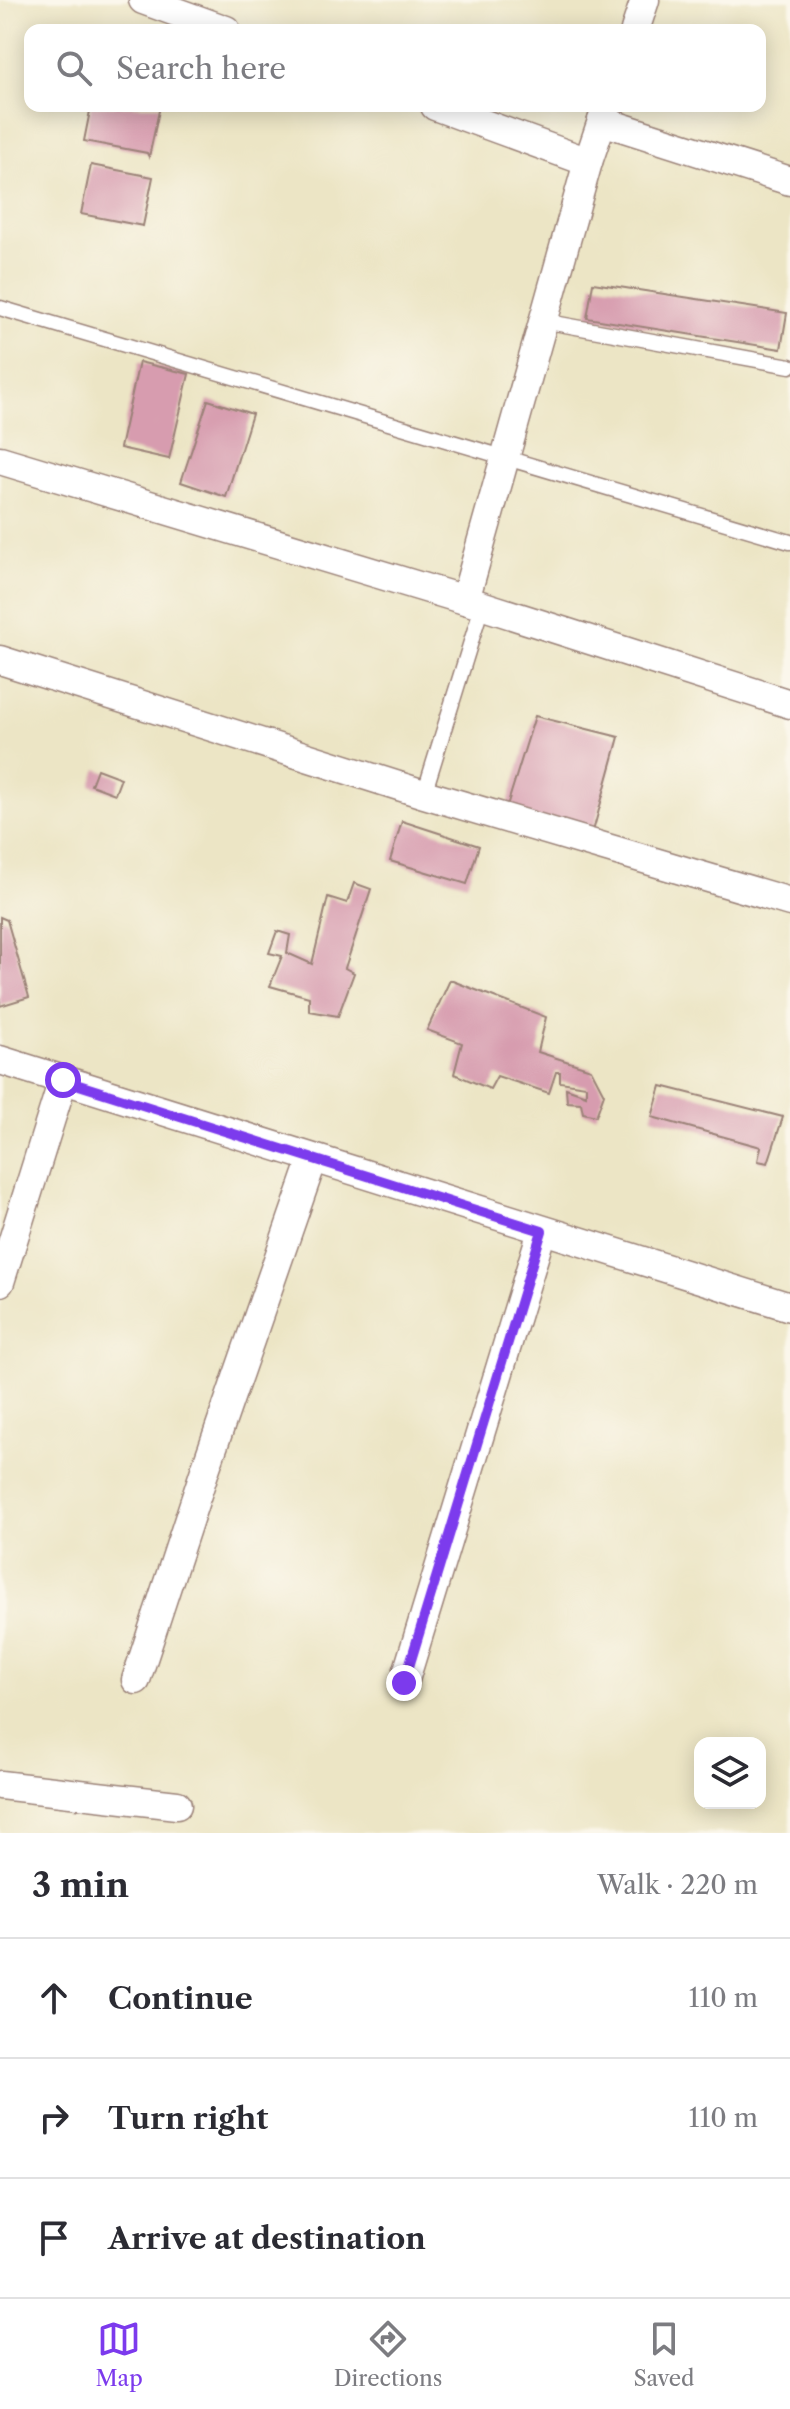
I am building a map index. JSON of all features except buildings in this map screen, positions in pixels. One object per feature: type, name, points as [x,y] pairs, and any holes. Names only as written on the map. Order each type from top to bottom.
[{"type":"street","points":[[143,0],[209,24]]},
{"type":"street","points":[[637,24],[645,0]]},
{"type":"street","points":[[451,112],[588,162]]},
{"type":"street","points":[[474,603],[505,458],[604,114],[790,181]]},
{"type":"street","points":[[0,460],[474,603],[790,704]]},
{"type":"street","points":[[0,660],[424,794],[790,902]]},
{"type":"street","points":[[0,1060],[790,1307]]},
{"type":"street","points":[[0,1282],[63,1080]]},
{"type":"street","points":[[136,1680],[313,1159]]},
{"type":"street","points":[[404,1683],[542,1231]]},
{"type":"street","points":[[0,1785],[177,1805]]},
{"type":"lane","points":[[0,308],[790,542]]},
{"type":"lane","points":[[543,321],[790,366]]},
{"type":"lane","points":[[424,794],[474,603]]},
{"type":"route","points":[[63,1080],[542,1231],[404,1683]]}]
